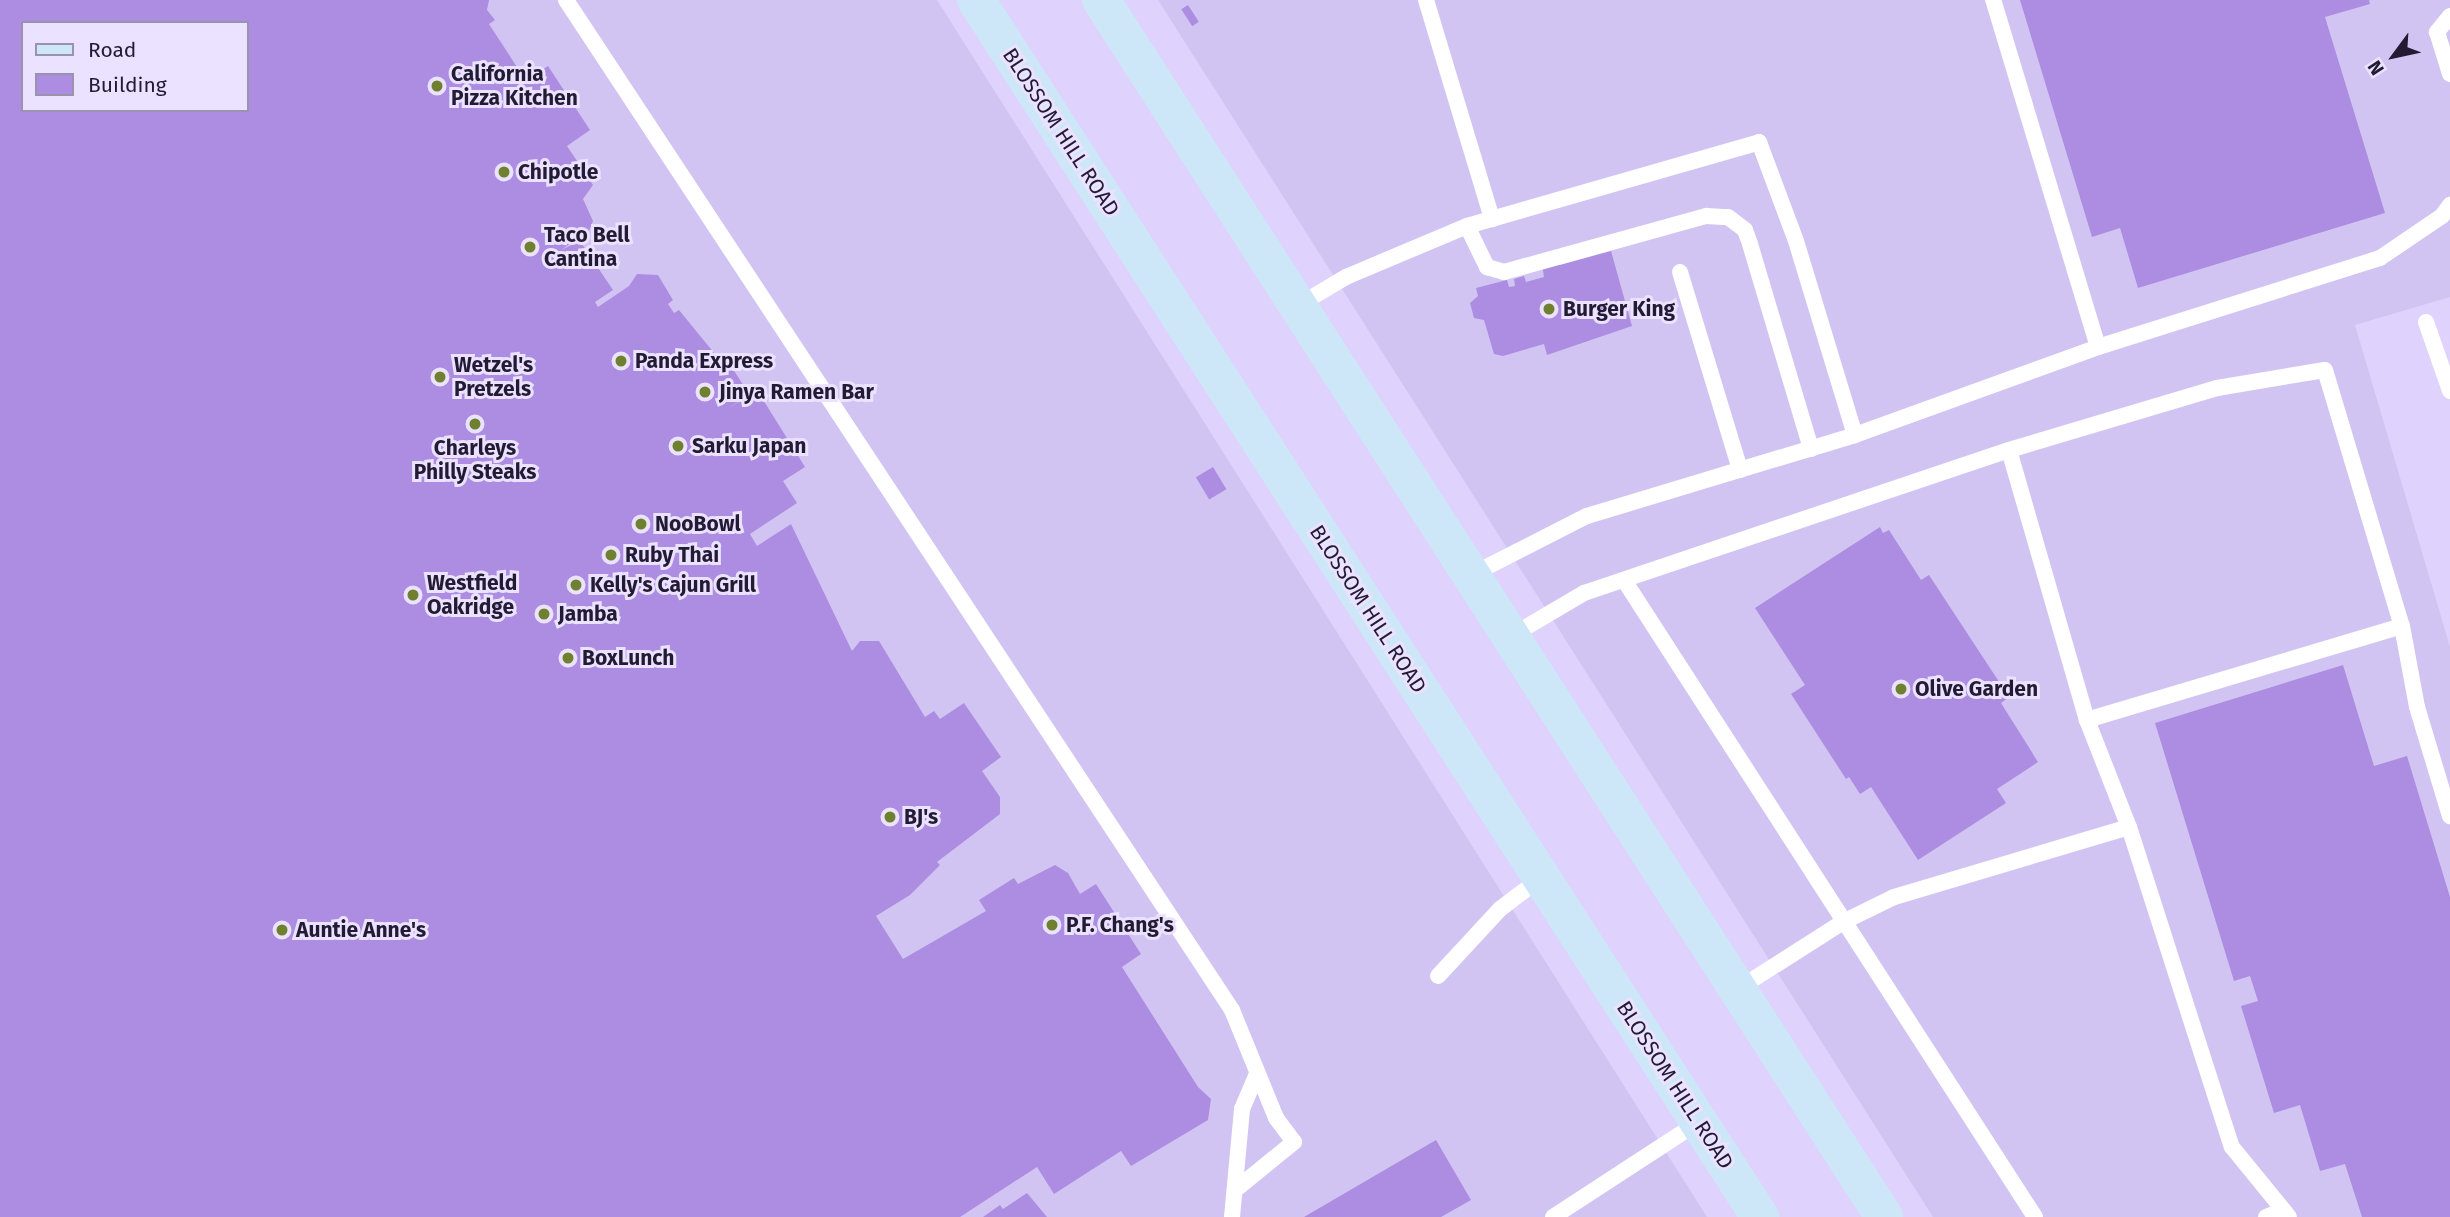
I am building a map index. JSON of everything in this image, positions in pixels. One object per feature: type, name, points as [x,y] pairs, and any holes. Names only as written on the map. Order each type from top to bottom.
[{"type":"main road","name":"BLOSSOM HILL ROAD","points":[[976,0],[1760,1217]]},
{"type":"main road","points":[[1101,0],[1884,1217]]},
{"type":"lane","points":[[566,0],[1232,1010],[1276,1118],[1294,1142],[1236,1190]]},
{"type":"lane","points":[[1426,0],[1492,219]]},
{"type":"lane","points":[[1993,0],[2098,347]]},
{"type":"lane","points":[[2450,16],[2437,32],[2450,74]]},
{"type":"lane","points":[[1298,305],[1346,277],[1466,226],[1759,142],[1796,241],[1855,435]]},
{"type":"lane","points":[[1471,575],[1587,516],[1855,435],[2098,347],[2380,258],[2442,216],[2450,205]]},
{"type":"lane","points":[[1466,226],[1487,267],[1504,272],[1706,216],[1728,217],[1745,230],[1811,449]]},
{"type":"lane","points":[[1680,272],[1740,470]]},
{"type":"lane","points":[[2426,322],[2450,391]]},
{"type":"lane","points":[[1511,636],[1584,593],[2009,450],[2217,388],[2325,370],[2402,626],[2417,707],[2450,816]]},
{"type":"lane","points":[[2009,450],[2087,720],[2129,827],[2232,1147],[2286,1214]]},
{"type":"lane","points":[[1624,580],[2035,1217]]},
{"type":"lane","points":[[2087,720],[2402,626]]},
{"type":"lane","points":[[1738,989],[1843,922],[1894,897],[2129,827]]},
{"type":"lane","points":[[1438,976],[1500,909],[1541,878]]},
{"type":"lane","points":[[1232,1217],[1242,1109],[1257,1073]]},
{"type":"lane","points":[[1553,1217],[1699,1122]]},
{"type":"lane","points":[[2266,1217],[2286,1214]]},
{"type":"shaded area","name":"Westfield Oakridge","points":[[0,0],[937,0],[1707,1217],[0,1217]]},
{"type":"shaded area","points":[[1158,0],[2450,0],[2450,297],[2355,325],[2450,647],[2450,1217],[1933,1217]]},
{"type":"building","name":"Westfield Oakridge","points":[[0,0],[489,0],[487,10],[495,20],[489,24],[526,81],[548,66],[590,130],[567,146],[593,185],[583,199],[593,221],[589,231],[561,250],[580,241],[613,290],[595,302],[598,307],[629,286],[637,274],[658,275],[673,300],[668,304],[674,313],[679,310],[719,359],[724,355],[749,394],[729,408],[757,390],[805,467],[783,481],[797,503],[750,534],[757,546],[791,524],[852,651],[860,641],[879,641],[925,717],[934,711],[940,719],[964,703],[1001,757],[982,771],[1000,797],[1000,814],[937,862],[940,865],[910,895],[876,916],[903,959],[986,911],[979,900],[1014,878],[1018,884],[1055,865],[1068,873],[1080,894],[1096,884],[1141,954],[1122,967],[1198,1087],[1211,1099],[1208,1120],[1131,1166],[1121,1151],[1054,1194],[1037,1167],[960,1217],[0,1217]]},
{"type":"building","points":[[2020,0],[2369,0],[2370,4],[2325,17],[2385,213],[2138,288],[2120,228],[2092,237]]},
{"type":"building","points":[[1188,5],[1199,22],[1192,26],[1181,9]]},
{"type":"building","name":"Burger King","points":[[1611,251],[1632,326],[1547,355],[1544,344],[1503,356],[1494,354],[1484,320],[1474,318],[1470,303],[1478,296],[1476,288],[1507,280],[1509,287],[1515,286],[1514,279],[1524,276],[1526,282],[1544,277],[1542,264],[1558,260],[1560,265]]},
{"type":"building","points":[[1213,467],[1226,489],[1209,500],[1196,477]]},
{"type":"building","name":"Olive Garden","points":[[1880,527],[1883,533],[1889,530],[1921,580],[1929,575],[2009,697],[2001,703],[2038,762],[1997,789],[2006,803],[1918,860],[1871,787],[1860,794],[1849,777],[1846,779],[1791,694],[1805,685],[1755,608]]},
{"type":"building","points":[[2343,665],[2374,766],[2407,756],[2450,897],[2450,1217],[2362,1217],[2345,1164],[2320,1171],[2300,1105],[2274,1113],[2241,1006],[2258,1001],[2250,976],[2234,981],[2155,723]]},
{"type":"building","points":[[1436,1140],[1471,1200],[1441,1217],[1304,1217]]},
{"type":"building","points":[[1027,1193],[1047,1217],[983,1217],[1000,1205],[1003,1209]]},
{"type":"place","name":"California Pizza Kitchen","points":[[437,86]]},
{"type":"place","name":"Chipotle","points":[[504,172]]},
{"type":"place","name":"Taco Bell Cantina","points":[[530,247]]},
{"type":"place","name":"Burger King","points":[[1549,309]]},
{"type":"place","name":"Panda Express","points":[[621,361]]},
{"type":"place","name":"Wetzel's Pretzels","points":[[440,377]]},
{"type":"place","name":"Jinya Ramen Bar","points":[[705,392]]},
{"type":"place","name":"Charleys Philly Steaks","points":[[475,424]]},
{"type":"place","name":"Sarku Japan","points":[[678,446]]},
{"type":"place","name":"NooBowl","points":[[641,524]]},
{"type":"place","name":"Ruby Thai","points":[[611,555]]},
{"type":"place","name":"Kelly's Cajun Grill","points":[[576,585]]},
{"type":"place","name":"Westfield Oakridge","points":[[413,595]]},
{"type":"place","name":"Jamba","points":[[544,614]]},
{"type":"place","name":"BoxLunch","points":[[568,658]]},
{"type":"place","name":"Olive Garden","points":[[1901,689]]},
{"type":"place","name":"BJ's","points":[[890,817]]},
{"type":"place","name":"P.F. Chang's","points":[[1052,925]]},
{"type":"place","name":"Auntie Anne's","points":[[282,930]]}]
